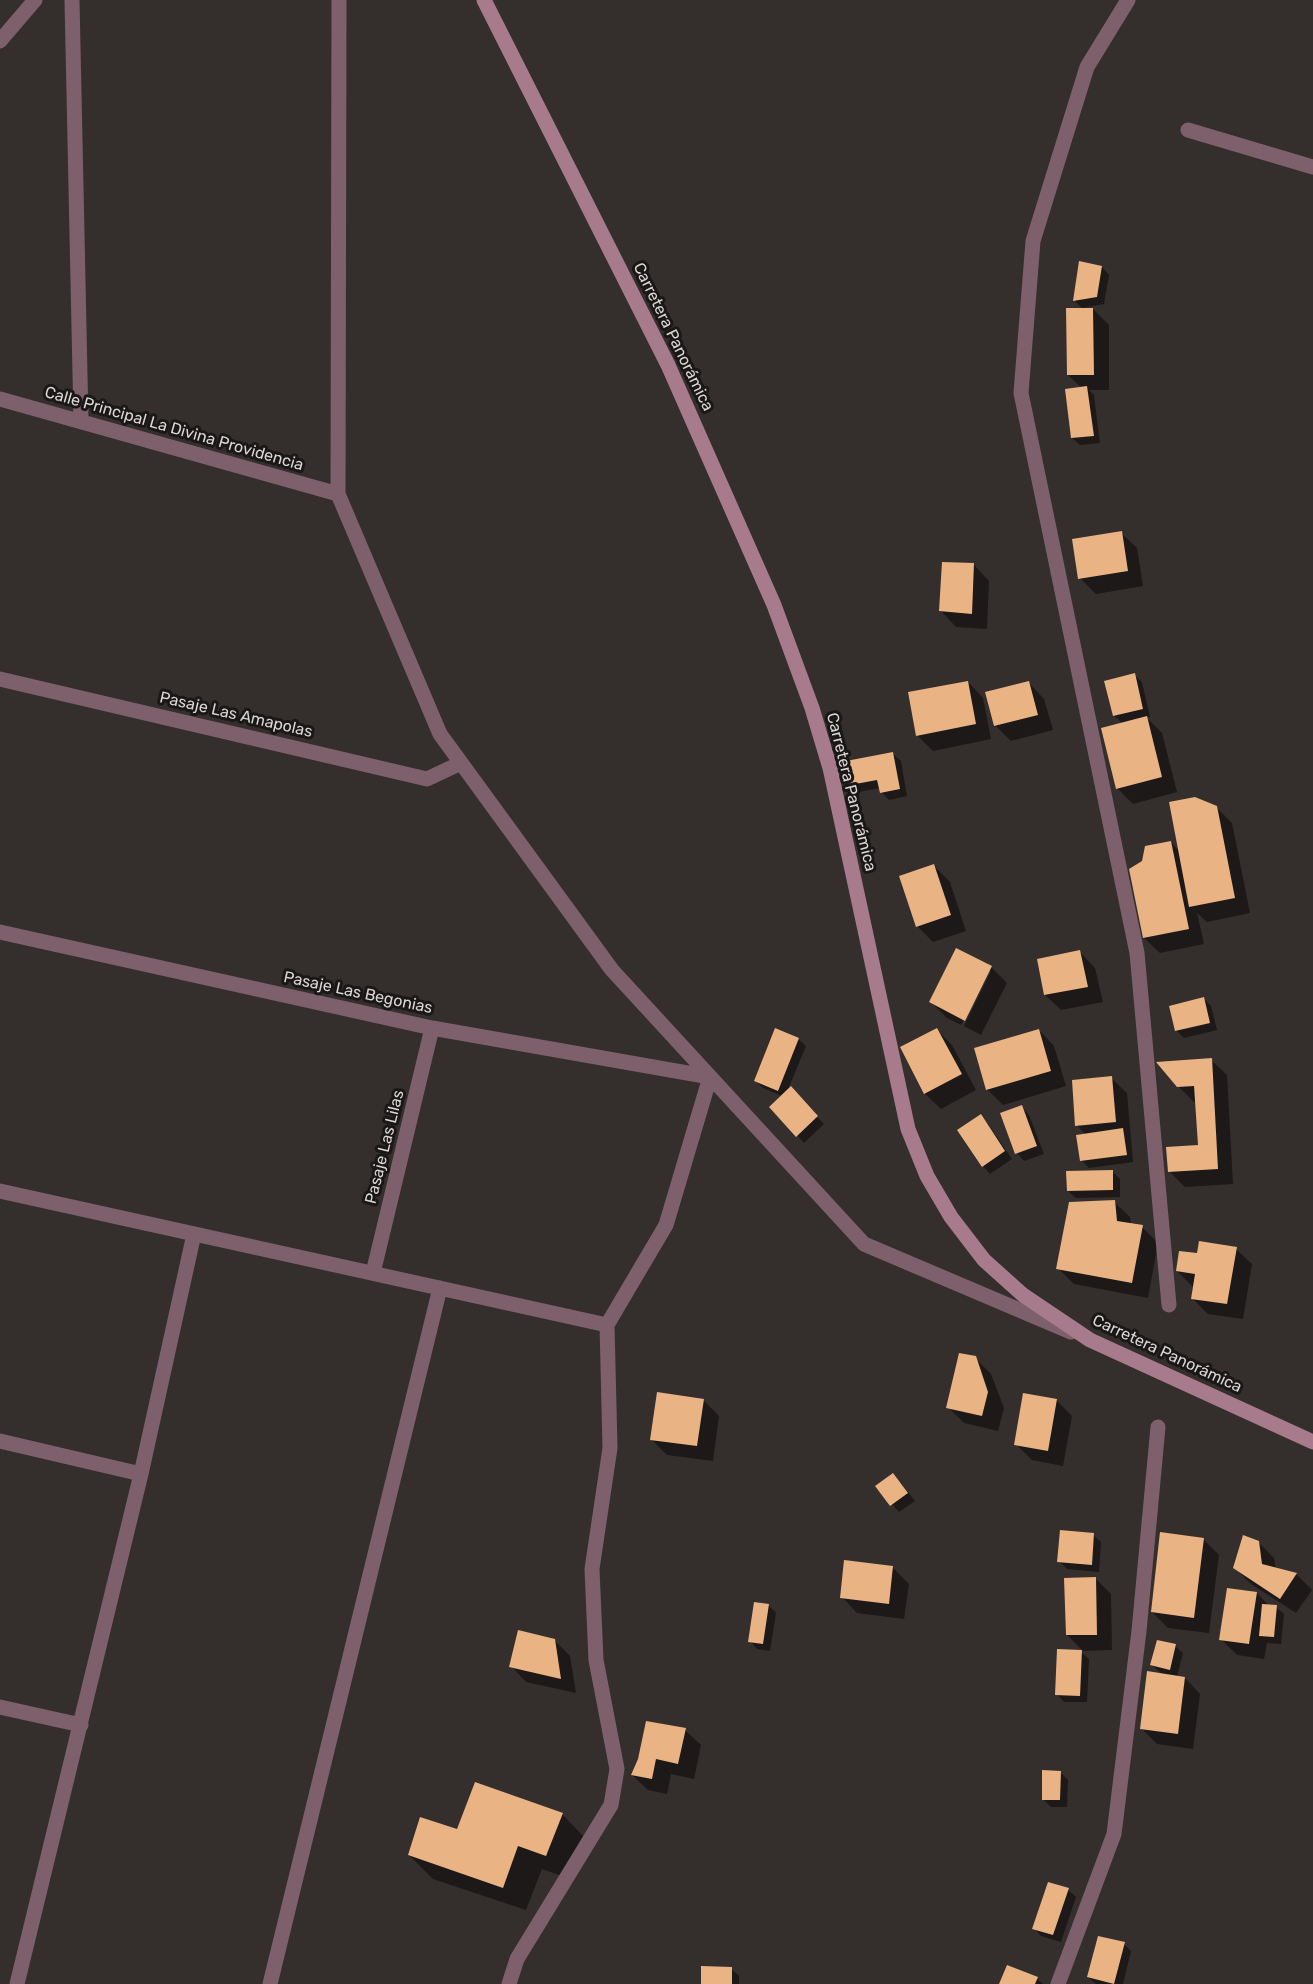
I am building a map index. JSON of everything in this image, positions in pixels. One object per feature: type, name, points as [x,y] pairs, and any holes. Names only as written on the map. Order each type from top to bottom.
[{"type":"street","points":[[0,40],[35,0]]},
{"type":"street","points":[[72,0],[81,421]]},
{"type":"street","points":[[339,0],[338,494],[440,734],[612,970],[864,1244],[1090,1340]]},
{"type":"street","name":"Carretera Panorámica","points":[[484,0],[668,364],[774,604],[812,708],[830,768],[908,1129],[927,1176],[951,1217],[984,1260],[1023,1295],[1090,1340],[1313,1442]]},
{"type":"street","points":[[1128,0],[1087,67],[1033,241],[1021,393],[1137,953],[1169,1305]]},
{"type":"street","points":[[1188,130],[1313,167]]},
{"type":"street","name":"Calle Principal La Divina Providencia","points":[[0,399],[338,494]]},
{"type":"street","name":"Pasaje Las Amapolas","points":[[0,679],[428,779],[461,764]]},
{"type":"street","name":"Pasaje Las Begonias","points":[[0,932],[432,1028],[710,1077]]},
{"type":"street","name":"Pasaje Las Lilas","points":[[374,1273],[432,1028]]},
{"type":"street","points":[[509,1984],[517,1959],[611,1805],[617,1769],[596,1660],[592,1569],[610,1448],[608,1325],[666,1225],[710,1077]]},
{"type":"street","points":[[0,1191],[608,1325]]},
{"type":"street","points":[[17,1984],[141,1474],[194,1234]]},
{"type":"street","points":[[270,1984],[440,1288]]},
{"type":"street","points":[[1058,1984],[1114,1834],[1139,1631],[1158,1427]]},
{"type":"street","points":[[0,1441],[141,1474]]},
{"type":"street","points":[[0,1707],[81,1725]]},
{"type":"building","points":[[1079,261],[1102,266],[1097,297],[1073,301]]},
{"type":"building","points":[[1066,308],[1093,308],[1094,375],[1067,375]]},
{"type":"building","points":[[1087,386],[1094,436],[1071,438],[1065,389]]},
{"type":"building","points":[[1122,531],[1128,571],[1078,579],[1072,539]]},
{"type":"building","points":[[942,562],[974,563],[972,614],[939,611]]},
{"type":"building","points":[[1135,673],[1143,709],[1113,716],[1104,681]]},
{"type":"building","points":[[968,681],[976,724],[916,736],[908,692]]},
{"type":"building","points":[[1029,681],[1038,715],[994,726],[985,692]]},
{"type":"building","points":[[1147,716],[1162,777],[1116,789],[1101,728]]},
{"type":"building","points":[[893,752],[900,789],[880,793],[877,780],[850,785],[846,761]]},
{"type":"building","points":[[1195,797],[1217,806],[1235,898],[1189,907],[1169,802]]},
{"type":"building","points":[[1171,841],[1189,929],[1143,938],[1129,869],[1142,861],[1145,846]]},
{"type":"building","points":[[934,864],[951,915],[916,927],[899,876]]},
{"type":"building","points":[[956,948],[992,966],[965,1021],[929,1002]]},
{"type":"building","points":[[1080,950],[1088,987],[1044,995],[1037,959]]},
{"type":"building","points":[[1204,997],[1210,1023],[1175,1031],[1169,1006]]},
{"type":"building","points":[[775,1028],[799,1038],[778,1091],[754,1081]]},
{"type":"building","points":[[937,1028],[962,1074],[924,1094],[900,1047]]},
{"type":"building","points":[[1039,1029],[1051,1071],[986,1090],[974,1048]]},
{"type":"building","points":[[1212,1058],[1218,1169],[1168,1172],[1166,1147],[1198,1145],[1194,1086],[1177,1087],[1156,1062]]},
{"type":"building","points":[[1112,1076],[1116,1122],[1075,1126],[1072,1080]]},
{"type":"building","points":[[791,1086],[818,1116],[796,1137],[769,1107]]},
{"type":"building","points":[[1022,1105],[1037,1146],[1015,1154],[1000,1113]]},
{"type":"building","points":[[981,1114],[1005,1151],[982,1167],[957,1130]]},
{"type":"building","points":[[1123,1128],[1127,1155],[1080,1161],[1076,1135]]},
{"type":"building","points":[[1113,1170],[1113,1190],[1067,1191],[1066,1171]]},
{"type":"building","points":[[1115,1200],[1117,1221],[1143,1225],[1132,1283],[1056,1269],[1069,1202]]},
{"type":"building","points":[[1199,1241],[1237,1247],[1227,1304],[1191,1299],[1195,1274],[1176,1271],[1179,1251],[1197,1253]]},
{"type":"building","points":[[959,1353],[976,1356],[988,1392],[982,1416],[946,1408]]},
{"type":"building","points":[[657,1392],[704,1399],[697,1446],[650,1440]]},
{"type":"building","points":[[1023,1393],[1057,1399],[1048,1451],[1014,1445]]},
{"type":"building","points":[[893,1473],[908,1493],[890,1506],[875,1486]]},
{"type":"building","points":[[1060,1530],[1094,1533],[1092,1565],[1057,1562]]},
{"type":"building","points":[[1160,1532],[1204,1538],[1194,1618],[1151,1612]]},
{"type":"building","points":[[1243,1535],[1259,1541],[1262,1564],[1297,1573],[1280,1599],[1233,1568]]},
{"type":"building","points":[[844,1560],[893,1566],[889,1604],[840,1598]]},
{"type":"building","points":[[1096,1577],[1097,1635],[1066,1635],[1064,1578]]},
{"type":"building","points":[[1227,1588],[1257,1592],[1249,1644],[1219,1640]]},
{"type":"building","points":[[754,1602],[769,1604],[763,1644],[748,1642]]},
{"type":"building","points":[[1262,1604],[1277,1605],[1274,1637],[1259,1636]]},
{"type":"building","points":[[518,1630],[555,1639],[561,1679],[509,1667]]},
{"type":"building","points":[[1157,1640],[1176,1644],[1170,1670],[1150,1665]]},
{"type":"building","points":[[1057,1649],[1082,1650],[1080,1696],[1055,1695]]},
{"type":"building","points":[[1147,1671],[1185,1677],[1178,1734],[1140,1729]]},
{"type":"building","points":[[646,1721],[686,1728],[678,1764],[656,1759],[652,1779],[631,1775],[638,1759]]},
{"type":"building","points":[[1042,1770],[1061,1771],[1060,1800],[1042,1800]]},
{"type":"building","points":[[475,1782],[563,1813],[546,1856],[518,1846],[503,1888],[408,1855],[420,1817],[457,1829]]},
{"type":"building","points":[[1048,1882],[1069,1888],[1053,1935],[1032,1929]]},
{"type":"building","points":[[1098,1936],[1125,1942],[1114,1984],[1087,1977]]},
{"type":"building","points":[[1007,1965],[1038,1977],[1035,1984],[999,1984]]},
{"type":"building","points":[[701,1966],[732,1967],[732,1984],[701,1984]]}]
